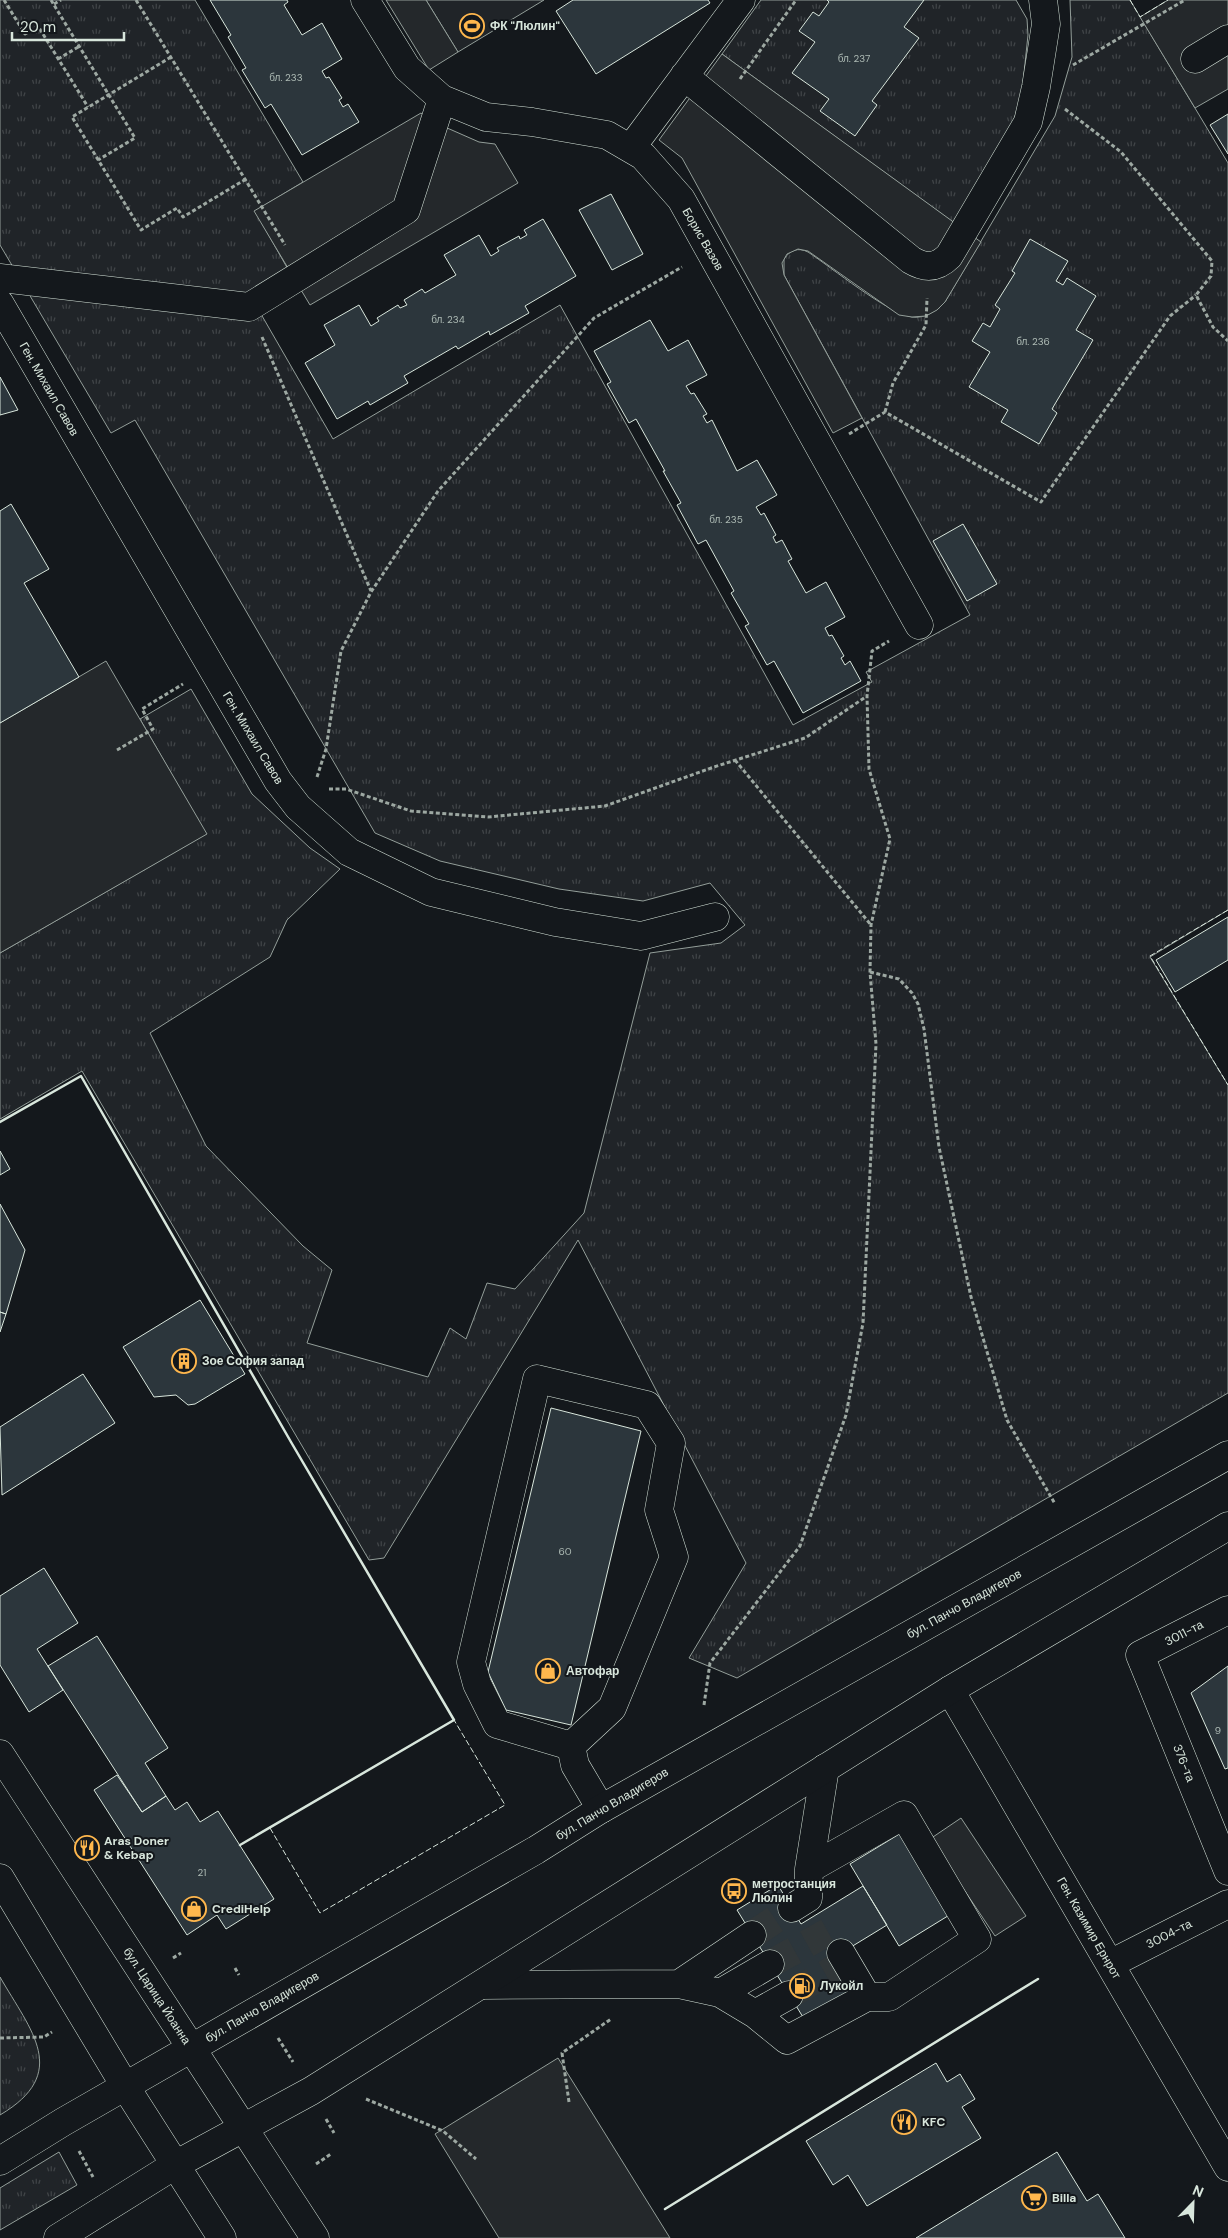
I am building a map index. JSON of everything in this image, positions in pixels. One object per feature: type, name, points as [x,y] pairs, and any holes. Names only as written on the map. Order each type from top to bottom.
[{"type":"main road","name":"Борис Вазов","points":[[365,0],[407,68],[442,99],[486,117],[607,135],[643,156],[658,170],[681,199],[711,251],[820,451],[919,624]]},
{"type":"main road","points":[[631,148],[741,0]]},
{"type":"main road","points":[[684,76],[911,260],[927,267],[943,262],[949,256],[1028,122],[1036,87],[1046,24],[1043,0]]},
{"type":"main road","points":[[1195,59],[1228,39]]},
{"type":"main road","points":[[0,278],[249,307],[406,210],[442,99]]},
{"type":"main road","name":"Ген. Михаил Савов","points":[[0,304],[278,781],[306,798],[349,852],[431,892],[555,922],[641,936],[715,917]]},
{"type":"main road","points":[[537,1379],[647,1405],[670,1443],[659,1510],[674,1558],[612,1708],[571,1746],[497,1724],[478,1684],[472,1662],[537,1379]]},
{"type":"main road","name":"бул. Панчо Владигеров","points":[[0,2161],[190,2048],[536,1850],[601,1809],[1228,1455]]},
{"type":"main road","points":[[58,2238],[175,2165],[311,2091],[950,1690],[1228,1526]]},
{"type":"main road","name":"3011-та","points":[[1140,1655],[1228,1610]]},
{"type":"main road","name":"376-та","points":[[1140,1655],[1228,1871]]},
{"type":"main road","name":"Ген. Казимир Ернрот","points":[[950,1690],[1228,2167]]},
{"type":"main road","points":[[571,1746],[575,1765],[601,1809]]},
{"type":"main road","name":"бул. Царица Йоанна","points":[[0,1754],[190,2048],[244,2127],[314,2238]]},
{"type":"main road","points":[[806,1907],[809,1869],[825,1768]]},
{"type":"main road","points":[[481,1985],[679,1984],[720,1993],[756,2014],[787,2040],[867,1997],[889,1996],[977,1939],[904,1815],[809,1869]]},
{"type":"main road","points":[[0,1878],[125,2086],[222,2238]]},
{"type":"main road","name":"3004-та","points":[[1110,1964],[1228,1904]]},
{"type":"main road","points":[[679,1984],[752,1935]]},
{"type":"main road","points":[[842,1961],[867,1997]]},
{"type":"main road","points":[[720,1993],[770,1964]]},
{"type":"main road","points":[[756,2014],[789,1995]]},
{"type":"path","points":[[4,0],[25,34],[38,26],[88,107]]},
{"type":"path","points":[[51,0],[135,138],[98,160]]},
{"type":"path","points":[[54,4],[61,0]]},
{"type":"path","points":[[136,0],[303,274]]},
{"type":"path","points":[[720,106],[796,0]]},
{"type":"path","points":[[885,412],[1041,502],[1170,316],[1196,295],[1211,276],[1212,261],[1121,152],[1036,87],[1185,0]]},
{"type":"path","points":[[58,59],[80,46]]},
{"type":"path","points":[[171,57],[72,117],[141,230],[178,208],[183,217],[246,179]]},
{"type":"path","points":[[306,798],[326,749],[341,651],[371,592],[438,491],[594,318],[711,251]]},
{"type":"path","points":[[820,451],[885,412],[892,383],[926,325],[927,267]]},
{"type":"path","points":[[1196,295],[1213,327],[1228,341]]},
{"type":"path","points":[[249,307],[371,592]]},
{"type":"path","points":[[704,1705],[710,1663],[800,1546],[846,1414],[863,1323],[876,1044],[870,972],[871,924],[890,839],[869,769],[867,696],[872,651],[919,624]]},
{"type":"path","points":[[117,750],[153,729],[142,709],[211,667]]},
{"type":"path","points":[[306,798],[346,789],[411,811],[488,817],[605,806],[734,760],[805,738],[867,696]]},
{"type":"path","points":[[734,760],[871,924]]},
{"type":"path","points":[[870,972],[898,979],[912,993],[918,1004],[924,1029],[939,1147],[971,1297],[1007,1420],[1055,1504]]},
{"type":"path","points":[[173,1958],[181,1953]]},
{"type":"path","points":[[235,1968],[238,1975]]},
{"type":"path","points":[[569,2102],[562,2053],[615,2017]]},
{"type":"path","points":[[0,2038],[44,2037],[52,2032]]},
{"type":"path","points":[[276,2035],[295,2066]]},
{"type":"path","points":[[366,2099],[443,2131],[476,2159]]},
{"type":"path","points":[[74,2142],[93,2177]]},
{"type":"path","points":[[316,2164],[331,2154]]},
{"type":"green space","points":[[0,0],[195,0],[303,182],[255,211],[289,271],[250,295],[333,439],[560,305],[793,725],[872,682],[866,672],[970,615],[784,275],[784,259],[794,250],[808,252],[874,299],[901,314],[922,317],[938,308],[945,302],[1055,116],[1072,57],[1070,0],[1130,0],[1228,163],[1228,910],[1150,957],[1228,1085],[1228,1393],[737,1678],[689,1658],[746,1563],[578,1240],[384,1558],[369,1560],[82,1071],[0,1119],[0,953],[206,834],[140,719],[191,689],[252,794],[310,848],[340,869],[287,920],[270,957],[150,1033],[206,1146],[303,1246],[332,1270],[307,1343],[428,1377],[450,1328],[466,1339],[487,1283],[515,1289],[584,1213],[650,953],[721,943],[745,925],[710,883],[643,901],[559,889],[440,861],[375,833],[135,420],[111,433],[0,245]]},
{"type":"green space","name":"ФК \"Люлин\"","points":[[426,0],[544,0],[458,52]]},
{"type":"green space","points":[[761,0],[1016,0],[1027,19],[1028,35],[1022,92],[1011,130],[954,223],[722,54]]},
{"type":"green space","points":[[0,1977],[32,2033],[38,2050],[39,2067],[34,2083],[22,2099],[0,2115]]},
{"type":"green space","points":[[59,2152],[77,2185],[0,2230],[0,2188]]},
{"type":"shaded area","points":[[386,0],[426,0],[458,52],[429,70]]},
{"type":"shaded area","points":[[1168,0],[1228,0],[1228,89],[1195,108],[1140,17]]},
{"type":"shaded area","points":[[722,54],[981,242],[945,302],[937,310],[926,316],[912,317],[899,315],[808,251],[798,249],[787,254],[782,263],[784,275],[862,418],[833,433],[682,158],[659,140]]},
{"type":"shaded area","points":[[421,113],[429,120],[479,142],[495,144],[518,183],[310,305],[254,211]]},
{"type":"shaded area","points":[[106,661],[207,834],[0,953],[0,723]]},
{"type":"shaded area","points":[[961,1818],[1026,1916],[995,1936],[930,1839]]},
{"type":"shaded area","points":[[558,2058],[670,2238],[499,2238],[435,2134]]},
{"type":"building","points":[[210,0],[287,0],[288,2],[284,5],[302,35],[322,23],[342,59],[322,71],[326,78],[329,77],[342,98],[339,100],[343,107],[348,104],[359,122],[302,155],[271,104],[265,108],[242,70],[246,68],[228,37],[231,35]]},
{"type":"building","points":[[573,0],[708,0],[710,3],[596,74],[556,11]]},
{"type":"building","points":[[827,0],[924,0],[904,27],[919,38],[872,101],[877,105],[855,136],[820,111],[829,99],[792,73],[815,42],[799,31],[813,12],[819,16],[829,2]]},
{"type":"building","points":[[1228,114],[1228,154],[1210,125]]},
{"type":"building","points":[[611,194],[643,254],[612,270],[579,210]]},
{"type":"building","points":[[543,219],[576,276],[525,306],[529,313],[490,335],[489,331],[458,349],[456,346],[404,376],[408,383],[370,405],[368,401],[337,419],[305,363],[335,345],[324,325],[359,305],[371,326],[379,321],[377,318],[398,305],[400,308],[407,305],[404,300],[422,289],[425,293],[456,275],[444,255],[479,235],[491,256],[499,251],[497,248],[519,236],[520,239],[527,235],[524,230]]},
{"type":"building","points":[[1030,239],[1068,261],[1056,281],[1063,285],[1067,278],[1096,296],[1076,330],[1093,340],[1052,409],[1057,413],[1039,444],[1001,422],[1008,410],[969,387],[990,352],[972,341],[983,323],[990,327],[1000,309],[995,305],[1015,273],[1012,271]]},
{"type":"building","points":[[650,320],[668,351],[688,340],[707,375],[686,386],[691,394],[694,393],[707,414],[703,416],[707,423],[712,420],[737,471],[757,460],[777,495],[756,507],[761,515],[764,513],[776,535],[773,537],[776,543],[782,540],[792,559],[788,561],[806,593],[826,582],[845,617],[825,628],[829,636],[832,635],[844,656],[841,658],[845,665],[850,661],[861,681],[803,713],[774,661],[767,665],[745,626],[749,624],[731,593],[734,591],[706,540],[698,544],[677,505],[681,503],[663,471],[665,471],[636,419],[629,423],[607,384],[611,382],[594,351]]},
{"type":"building","points":[[0,377],[18,410],[0,415]]},
{"type":"building","points":[[11,504],[49,569],[24,583],[79,677],[0,723],[0,511]]},
{"type":"building","points":[[963,524],[997,584],[967,601],[933,541]]},
{"type":"building","points":[[1228,917],[1228,960],[1175,992],[1156,960]]},
{"type":"building","points":[[0,1151],[10,1169],[0,1175]]},
{"type":"building","points":[[0,1204],[25,1250],[6,1314],[0,1312]]},
{"type":"building","name":"Зое София запад","points":[[200,1300],[245,1374],[195,1404],[188,1405],[176,1395],[154,1397],[123,1347]]},
{"type":"building","points":[[0,1312],[6,1314],[0,1332]]},
{"type":"building","points":[[83,1374],[115,1423],[2,1495],[0,1427]]},
{"type":"building","points":[[551,1408],[641,1431],[571,1725],[506,1710],[488,1672]]},
{"type":"building","points":[[44,1568],[78,1623],[37,1649],[63,1690],[29,1712],[0,1665],[0,1596]]},
{"type":"building","points":[[97,1636],[168,1748],[145,1763],[166,1796],[142,1812],[48,1666]]},
{"type":"building","points":[[1228,1666],[1228,1768],[1225,1769],[1191,1693]]},
{"type":"building","points":[[117,1775],[142,1812],[166,1796],[175,1810],[187,1802],[200,1822],[218,1811],[274,1899],[226,1929],[217,1915],[187,1935],[94,1790]]},
{"type":"building","points":[[901,1833],[951,1914],[899,1946],[850,1864]]},
{"type":"building","points":[[778,1885],[801,1924],[863,1886],[887,1925],[833,1958],[854,1993],[806,2022],[737,1910]]},
{"type":"building","name":"KFC","points":[[936,2063],[947,2082],[960,2074],[975,2099],[962,2107],[981,2138],[867,2206],[848,2175],[833,2185],[806,2141]]},
{"type":"building","name":"Billa","points":[[1057,2152],[1087,2201],[1098,2194],[1125,2238],[916,2238]]},
{"type":"tunnel","points":[[752,1935],[792,1908]]},
{"type":"tunnel","points":[[770,1964],[828,1932]]},
{"type":"tunnel","points":[[789,1995],[838,1967]]},
{"type":"fence","points":[[1130,0],[1140,17],[1168,0]]},
{"type":"fence","points":[[1228,910],[1150,956],[1228,1085]]},
{"type":"fence","points":[[270,1828],[320,1913],[505,1805],[454,1720]]},
{"type":"wall","points":[[0,1122],[81,1076],[291,1442],[454,1720],[240,1845]]},
{"type":"wall","points":[[665,2209],[1038,1979]]},
{"type":"place","name":"ФК \"Люлин\"","points":[[472,26]]},
{"type":"place","name":"Зое София запад","points":[[184,1361]]},
{"type":"place","name":"Автофар","points":[[548,1671]]},
{"type":"place","name":"Aras Doner & Kebap","points":[[87,1848]]},
{"type":"place","name":"метростанция Люлин","points":[[734,1891]]},
{"type":"place","name":"CrediHelp","points":[[194,1909]]},
{"type":"place","name":"Лукойл","points":[[802,1986]]},
{"type":"place","name":"KFC","points":[[904,2122]]},
{"type":"place","name":"Billa","points":[[1034,2198]]}]
